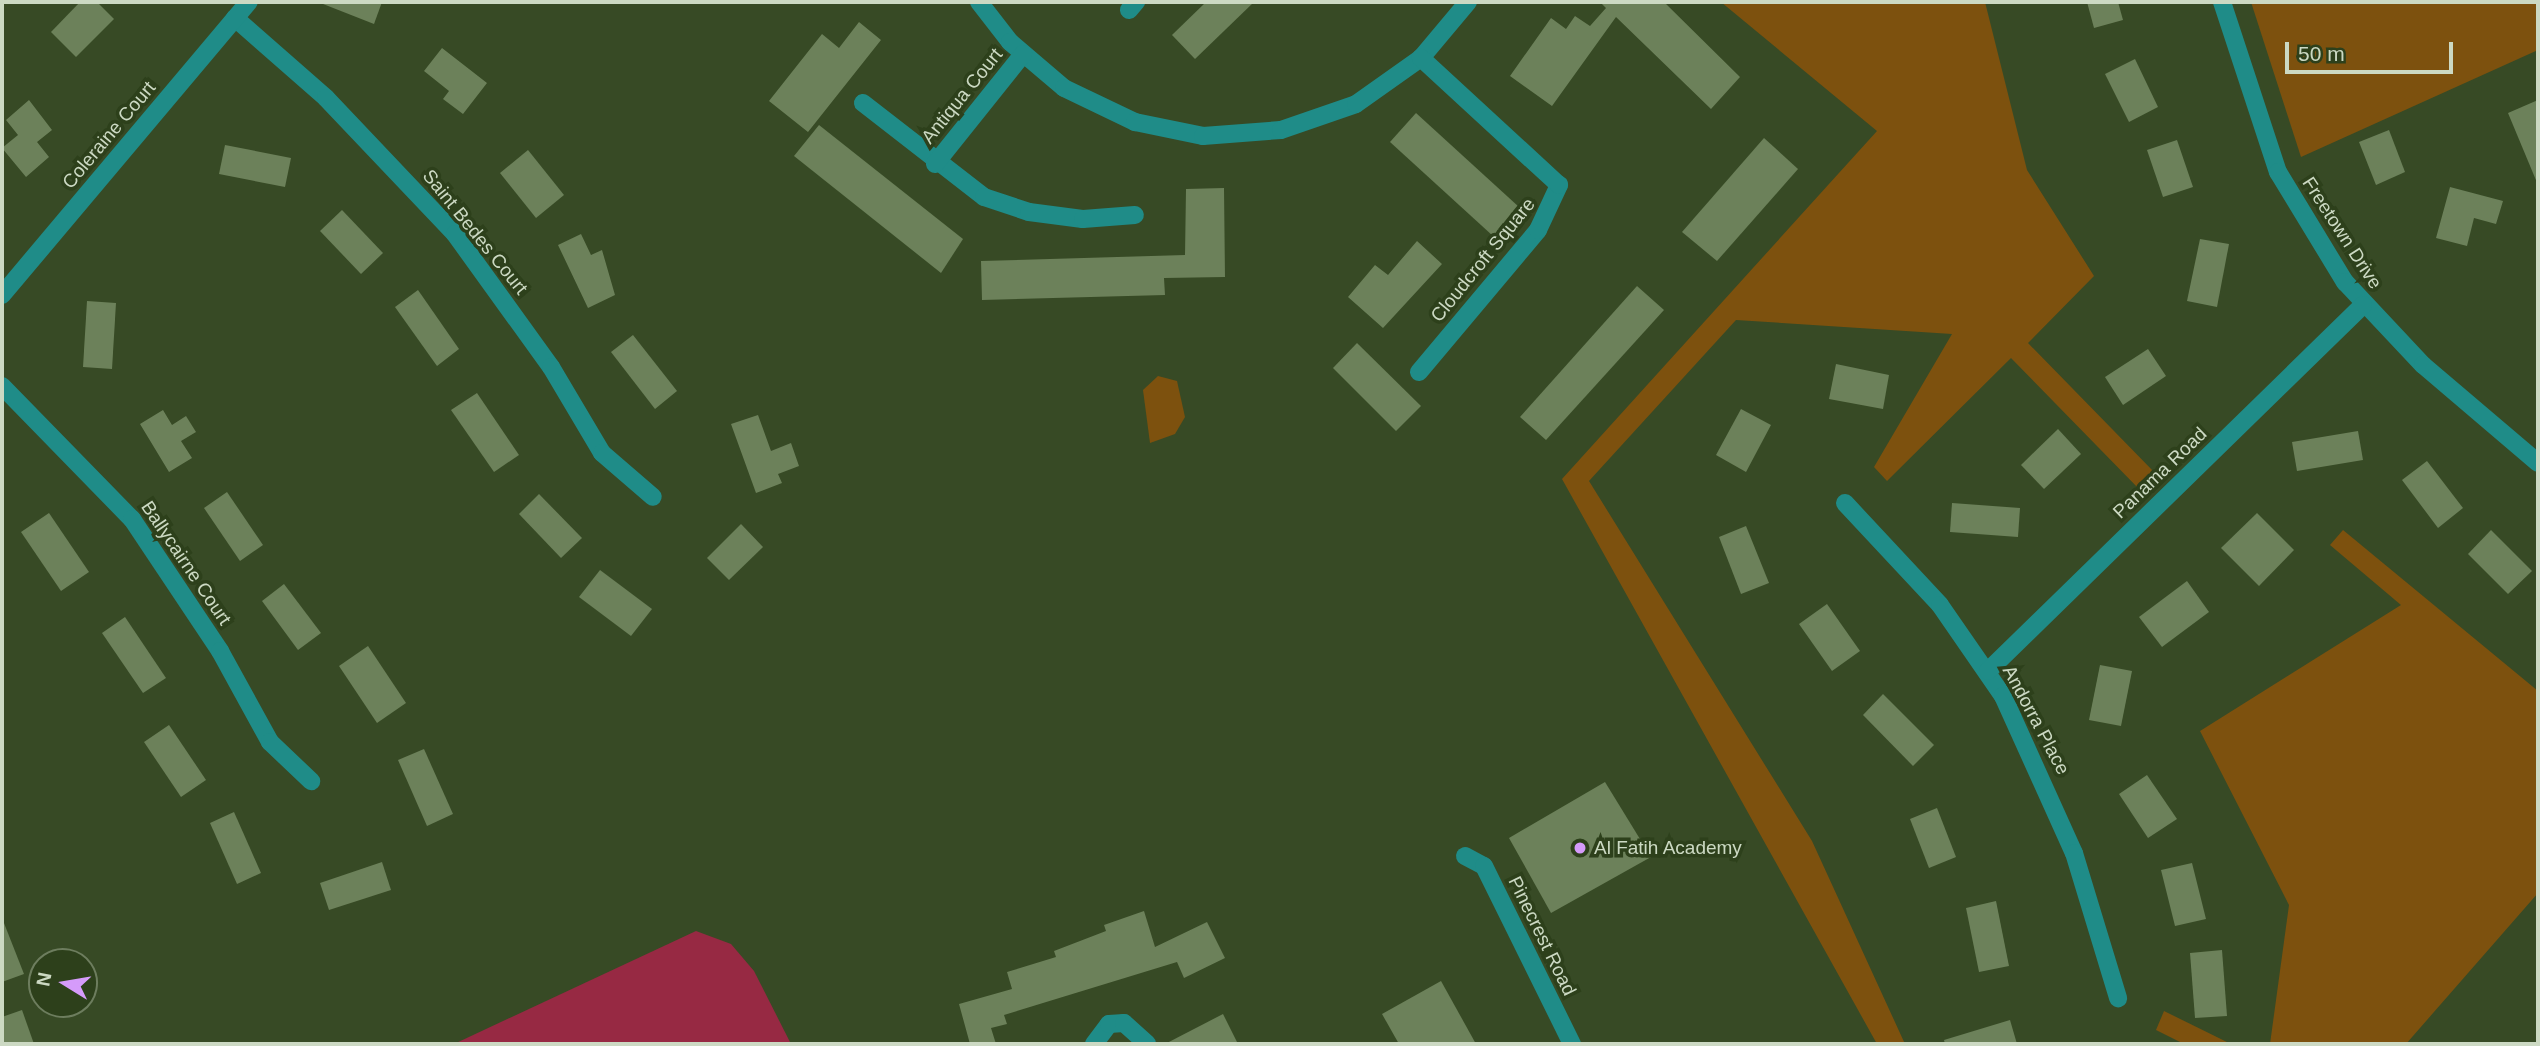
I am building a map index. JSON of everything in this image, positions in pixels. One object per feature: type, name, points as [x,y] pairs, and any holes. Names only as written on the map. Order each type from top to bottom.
[{"type":"street","name":"Coleraine Court","points":[[2,295],[249,2]]},
{"type":"street","points":[[979,2],[1023,54],[1098,107],[1203,136],[1242,135],[1318,119],[1356,104],[1421,58],[1468,2]]},
{"type":"street","name":"Freetown Drive","points":[[2221,2],[2278,172],[2363,305],[2538,463]]},
{"type":"street","name":"Saint Bedes Court","points":[[235,18],[334,106],[455,234],[551,367],[602,453],[653,497]]},
{"type":"street","name":"Antiqua Court","points":[[935,164],[1023,54]]},
{"type":"street","name":"Cloudcroft Square","points":[[1419,372],[1538,230],[1559,186],[1421,58]]},
{"type":"street","name":"Antiqua Court","points":[[863,103],[935,164],[984,197],[1029,212],[1083,219],[1135,215]]},
{"type":"street","name":"Panama Road","points":[[1988,671],[2363,305]]},
{"type":"street","name":"Ballycairne Court","points":[[2,386],[132,519],[220,651],[270,742],[312,780]]},
{"type":"street","name":"Andorra Place","points":[[1845,503],[1940,605],[1988,671],[2048,786],[2118,998]]},
{"type":"street","name":"Pinecrest Road","points":[[1465,856],[1485,866],[1572,1044]]},
{"type":"street","points":[[1094,1044],[1109,1024],[1124,1023],[1147,1044]]},
{"type":"shaded area","points":[[1721,2],[1985,2],[2027,170],[2094,276],[2028,343],[2155,473],[2139,489],[2011,358],[1887,481],[1874,467],[1952,334],[1736,320],[1589,481],[1812,841],[1905,1044],[1877,1044],[1562,479],[1877,131]]},
{"type":"shaded area","points":[[2251,2],[2538,2],[2538,50],[2301,157]]},
{"type":"shaded area","points":[[1158,376],[1177,381],[1185,417],[1175,434],[1150,443],[1143,390]]},
{"type":"shaded area","points":[[2343,530],[2538,691],[2538,893],[2406,1044],[2270,1044],[2289,905],[2200,731],[2401,605],[2330,545]]},
{"type":"shaded area","points":[[696,931],[731,944],[754,971],[791,1044],[454,1044]]},
{"type":"shaded area","points":[[2164,1011],[2231,1044],[2184,1044],[2156,1030]]},
{"type":"building","points":[[80,2],[97,2],[114,19],[76,57],[51,32]]},
{"type":"building","points":[[318,2],[382,2],[374,24]]},
{"type":"building","points":[[1206,2],[1254,2],[1195,59],[1172,35]]},
{"type":"building","points":[[1600,2],[1664,2],[1740,77],[1711,109],[1616,17],[1552,106],[1510,76],[1551,18],[1566,29],[1575,16],[1590,26],[1606,8]]},
{"type":"building","points":[[2087,2],[2118,2],[2123,20],[2094,28]]},
{"type":"building","points":[[859,22],[881,40],[808,132],[769,101],[822,34],[839,48]]},
{"type":"building","points":[[442,48],[487,83],[463,114],[443,99],[449,91],[424,71]]},
{"type":"building","points":[[2135,59],[2158,107],[2129,122],[2105,74]]},
{"type":"building","points":[[29,100],[52,130],[37,142],[49,157],[26,177],[2,148],[18,135],[6,120]]},
{"type":"building","points":[[2538,100],[2538,185],[2508,113]]},
{"type":"building","points":[[1416,113],[1519,207],[1493,236],[1390,142]]},
{"type":"building","points":[[819,125],[963,239],[941,273],[794,156]]},
{"type":"building","points":[[2389,130],[2405,172],[2376,185],[2359,142]]},
{"type":"building","points":[[1764,138],[1798,169],[1717,261],[1682,232]]},
{"type":"building","points":[[2177,140],[2193,187],[2163,197],[2147,150]]},
{"type":"building","points":[[225,145],[291,158],[285,187],[219,174]]},
{"type":"building","points":[[528,150],[564,195],[536,218],[500,173]]},
{"type":"building","points":[[2450,187],[2503,201],[2496,224],[2474,218],[2467,246],[2436,238]]},
{"type":"building","points":[[1224,188],[1225,277],[1164,278],[1165,295],[982,300],[981,261],[1185,255],[1186,189]]},
{"type":"building","points":[[342,210],[383,253],[361,274],[320,231]]},
{"type":"building","points":[[581,234],[591,255],[602,250],[615,295],[588,308],[558,245]]},
{"type":"building","points":[[2200,239],[2229,244],[2217,307],[2187,301]]},
{"type":"building","points":[[1417,241],[1442,264],[1383,328],[1348,297],[1375,265],[1388,275]]},
{"type":"building","points":[[1637,286],[1664,310],[1546,440],[1520,417]]},
{"type":"building","points":[[418,290],[459,349],[437,366],[395,307]]},
{"type":"building","points":[[87,301],[116,303],[112,369],[83,367]]},
{"type":"building","points":[[633,335],[677,391],[655,409],[611,352]]},
{"type":"building","points":[[1357,343],[1421,406],[1396,431],[1333,368]]},
{"type":"building","points":[[2148,349],[2166,376],[2123,405],[2105,377]]},
{"type":"building","points":[[1836,364],[1889,375],[1883,409],[1829,399]]},
{"type":"building","points":[[477,393],[519,455],[494,472],[451,410]]},
{"type":"building","points":[[1741,409],[1771,425],[1746,472],[1716,455]]},
{"type":"building","points":[[163,410],[172,425],[186,416],[196,432],[181,441],[192,458],[169,472],[140,424]]},
{"type":"building","points":[[758,415],[771,451],[791,443],[799,466],[778,474],[782,483],[756,493],[731,424]]},
{"type":"building","points":[[2058,429],[2081,454],[2044,489],[2021,465]]},
{"type":"building","points":[[2358,431],[2363,460],[2297,471],[2292,442]]},
{"type":"building","points":[[2427,461],[2463,508],[2438,528],[2402,480]]},
{"type":"building","points":[[227,492],[263,545],[240,561],[204,508]]},
{"type":"building","points":[[539,494],[582,538],[561,558],[519,514]]},
{"type":"building","points":[[1952,503],[2020,508],[2018,537],[1950,532]]},
{"type":"building","points":[[49,513],[89,572],[61,591],[21,532]]},
{"type":"building","points":[[2257,513],[2294,550],[2259,586],[2221,548]]},
{"type":"building","points":[[741,524],[763,547],[729,580],[707,558]]},
{"type":"building","points":[[1746,526],[1769,583],[1741,594],[1719,537]]},
{"type":"building","points":[[2491,530],[2532,571],[2508,594],[2468,554]]},
{"type":"building","points":[[600,570],[652,609],[631,636],[579,597]]},
{"type":"building","points":[[2187,581],[2209,612],[2162,647],[2139,617]]},
{"type":"building","points":[[284,584],[321,633],[298,650],[262,601]]},
{"type":"building","points":[[1827,604],[1860,651],[1832,671],[1799,624]]},
{"type":"building","points":[[125,617],[166,678],[143,693],[102,633]]},
{"type":"building","points":[[368,646],[406,703],[377,723],[339,666]]},
{"type":"building","points":[[2100,665],[2132,671],[2121,726],[2089,720]]},
{"type":"building","points":[[1883,694],[1934,745],[1913,766],[1863,715]]},
{"type":"building","points":[[169,725],[206,780],[181,797],[144,742]]},
{"type":"building","points":[[424,749],[453,814],[427,826],[398,760]]},
{"type":"building","points":[[2147,775],[2177,819],[2148,838],[2119,794]]},
{"type":"building","name":"Al Fatih Academy","points":[[1605,782],[1651,857],[1551,913],[1509,838]]},
{"type":"building","points":[[1937,808],[1956,857],[1929,868],[1910,819]]},
{"type":"building","points":[[234,812],[261,873],[237,884],[210,823]]},
{"type":"building","points":[[382,862],[391,890],[329,910],[320,883]]},
{"type":"building","points":[[2192,863],[2206,919],[2175,926],[2161,870]]},
{"type":"building","points":[[1996,901],[2009,966],[1979,972],[1966,908]]},
{"type":"building","points":[[1144,911],[1155,947],[1207,922],[1225,958],[1184,978],[1177,962],[1004,1015],[1007,1024],[991,1028],[996,1044],[970,1044],[959,1004],[1012,989],[1007,972],[1056,957],[1054,951],[1106,931],[1104,925]]},
{"type":"building","points":[[2,918],[24,974],[2,982]]},
{"type":"building","points":[[2222,950],[2227,1016],[2195,1018],[2190,953]]},
{"type":"building","points":[[1441,981],[1476,1044],[1399,1044],[1382,1014]]},
{"type":"building","points":[[22,1010],[34,1044],[2,1044],[2,1017]]},
{"type":"building","points":[[1223,1014],[1238,1044],[1165,1044]]},
{"type":"building","points":[[2010,1020],[2017,1044],[1945,1044],[1944,1040]]},
{"type":"place","name":"Al Fatih Academy","points":[[1580,848]]}]
